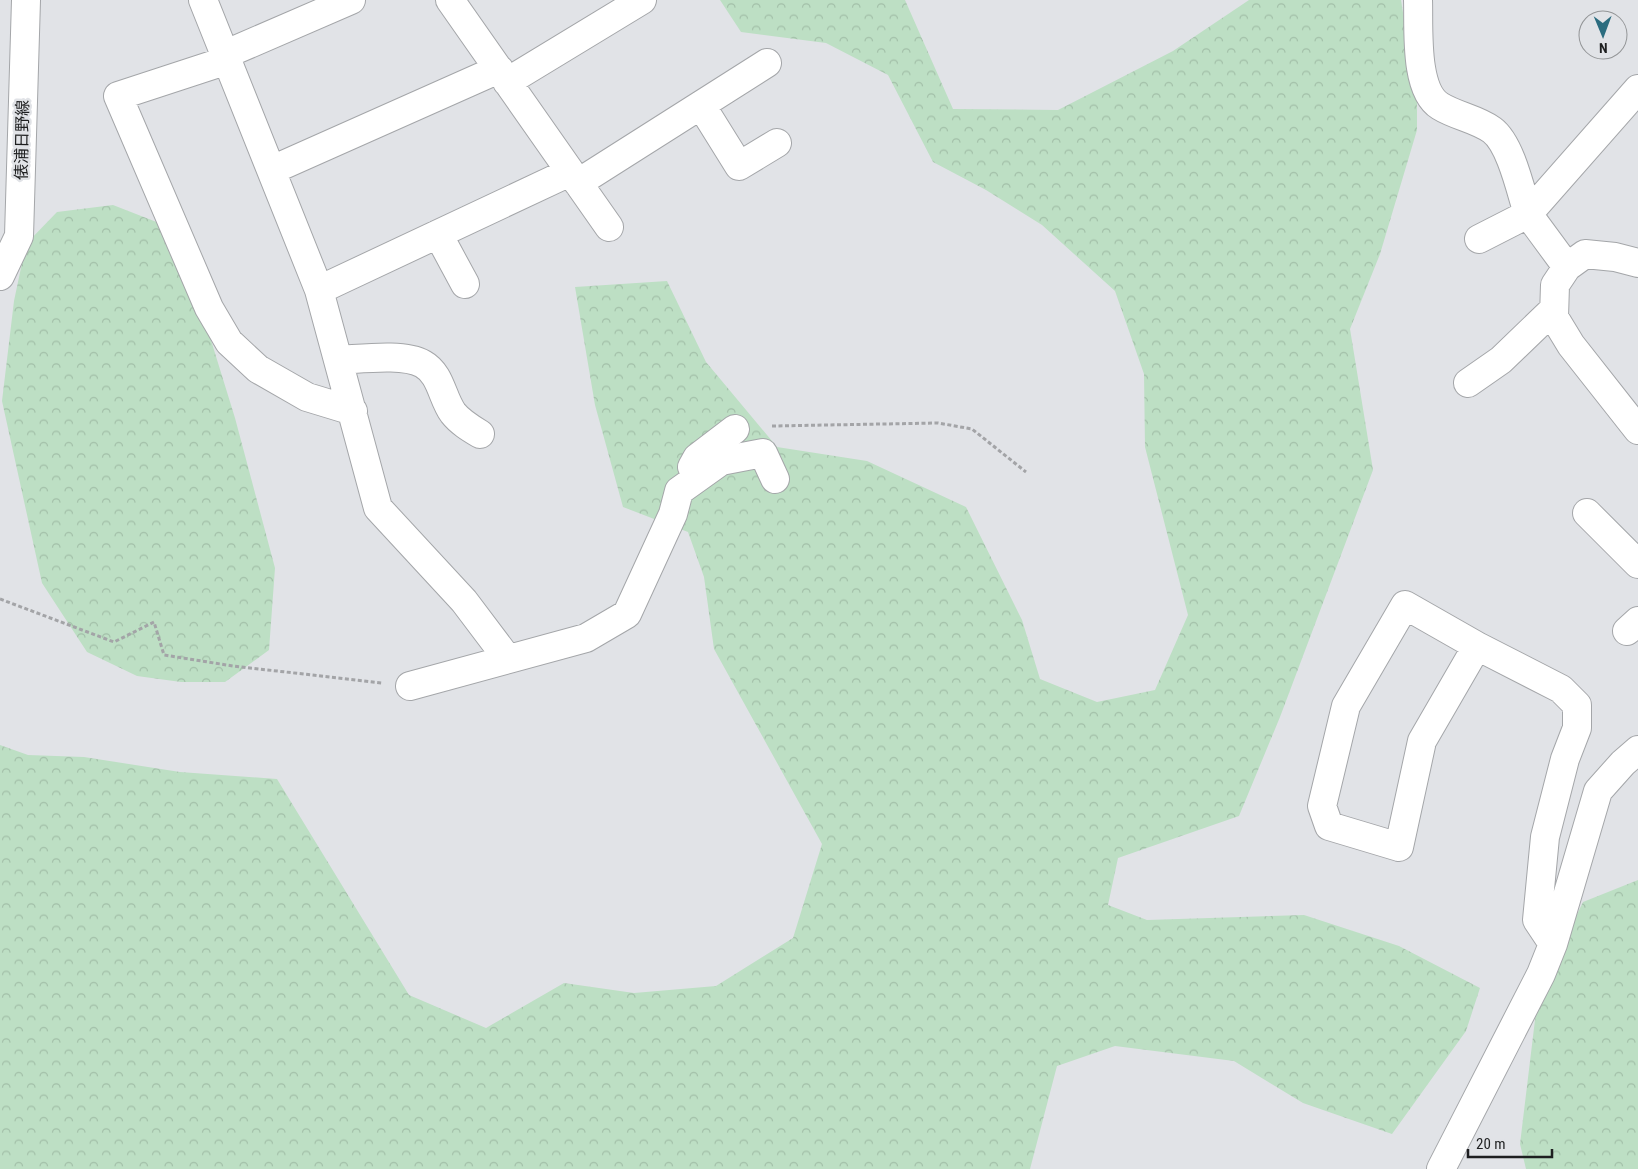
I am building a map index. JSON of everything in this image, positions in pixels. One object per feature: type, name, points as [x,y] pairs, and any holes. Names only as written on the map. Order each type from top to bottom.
[{"type":"street","name":"俵浦日野線","points":[[0,276],[19,236],[26,0]]},
{"type":"street","points":[[203,0],[319,290],[378,508],[464,601],[507,658]]},
{"type":"street","points":[[351,0],[227,57],[118,96],[209,308],[229,342],[258,368],[307,397],[353,411]]},
{"type":"street","points":[[450,0],[609,228]]},
{"type":"street","points":[[272,170],[503,75],[642,0]]},
{"type":"street","points":[[1418,0],[1419,58],[1428,94],[1438,105],[1493,131],[1505,147],[1528,214],[1567,267]]},
{"type":"street","points":[[319,290],[438,234],[574,178],[701,105],[767,63]]},
{"type":"street","points":[[1479,239],[1528,214],[1638,89]]},
{"type":"street","points":[[701,105],[739,166],[777,143]]},
{"type":"street","points":[[438,234],[465,284]]},
{"type":"street","points":[[1638,263],[1615,257],[1585,254],[1567,267],[1555,285],[1554,309],[1554,317],[1572,345],[1638,430]]},
{"type":"street","points":[[1468,383],[1501,360],[1554,309]]},
{"type":"street","points":[[339,360],[404,358],[424,364],[438,380],[452,412],[464,425],[480,434]]},
{"type":"street","points":[[410,686],[586,638],[628,614],[673,514],[679,491],[697,458],[735,429]]},
{"type":"street","points":[[679,491],[721,461],[763,453],[775,479]]},
{"type":"street","points":[[1587,513],[1638,564]]},
{"type":"street","points":[[1476,646],[1422,741],[1399,847],[1329,826],[1322,806],[1346,706],[1405,605],[1476,646],[1562,689],[1577,705],[1577,728],[1565,758],[1545,836],[1537,920],[1553,944]]},
{"type":"street","points":[[1441,1169],[1541,974],[1553,944],[1598,791],[1623,763],[1638,750]]},
{"type":"path","points":[[735,429],[757,426],[938,423],[972,429],[1026,472]]},
{"type":"path","points":[[0,598],[114,642],[154,622],[164,654],[233,666],[410,686]]},
{"type":"green space","points":[[720,0],[905,0],[953,109],[1058,110],[1173,51],[1249,0],[1401,0],[1417,101],[1417,130],[1380,254],[1350,329],[1373,470],[1280,717],[1239,816],[1118,858],[1108,905],[1147,920],[1304,915],[1399,946],[1480,988],[1466,1031],[1392,1134],[1303,1103],[1234,1061],[1115,1046],[1057,1066],[1030,1169],[0,1169],[0,745],[28,755],[84,757],[180,772],[277,779],[409,995],[486,1028],[564,983],[634,993],[716,986],[793,938],[822,844],[714,649],[704,577],[688,532],[623,507],[595,405],[575,287],[667,281],[706,362],[777,447],[867,461],[966,507],[1022,620],[1040,679],[1097,702],[1155,690],[1188,615],[1145,447],[1144,374],[1115,291],[1042,225],[986,190],[933,162],[888,75],[826,43],[741,32]]},
{"type":"green space","points":[[113,205],[177,230],[235,418],[275,568],[269,650],[225,682],[181,682],[137,676],[87,652],[42,583],[2,401],[14,301],[26,244],[57,212]]},
{"type":"green space","points":[[1638,880],[1638,1169],[1526,1169],[1520,1144],[1538,995],[1583,902]]}]
